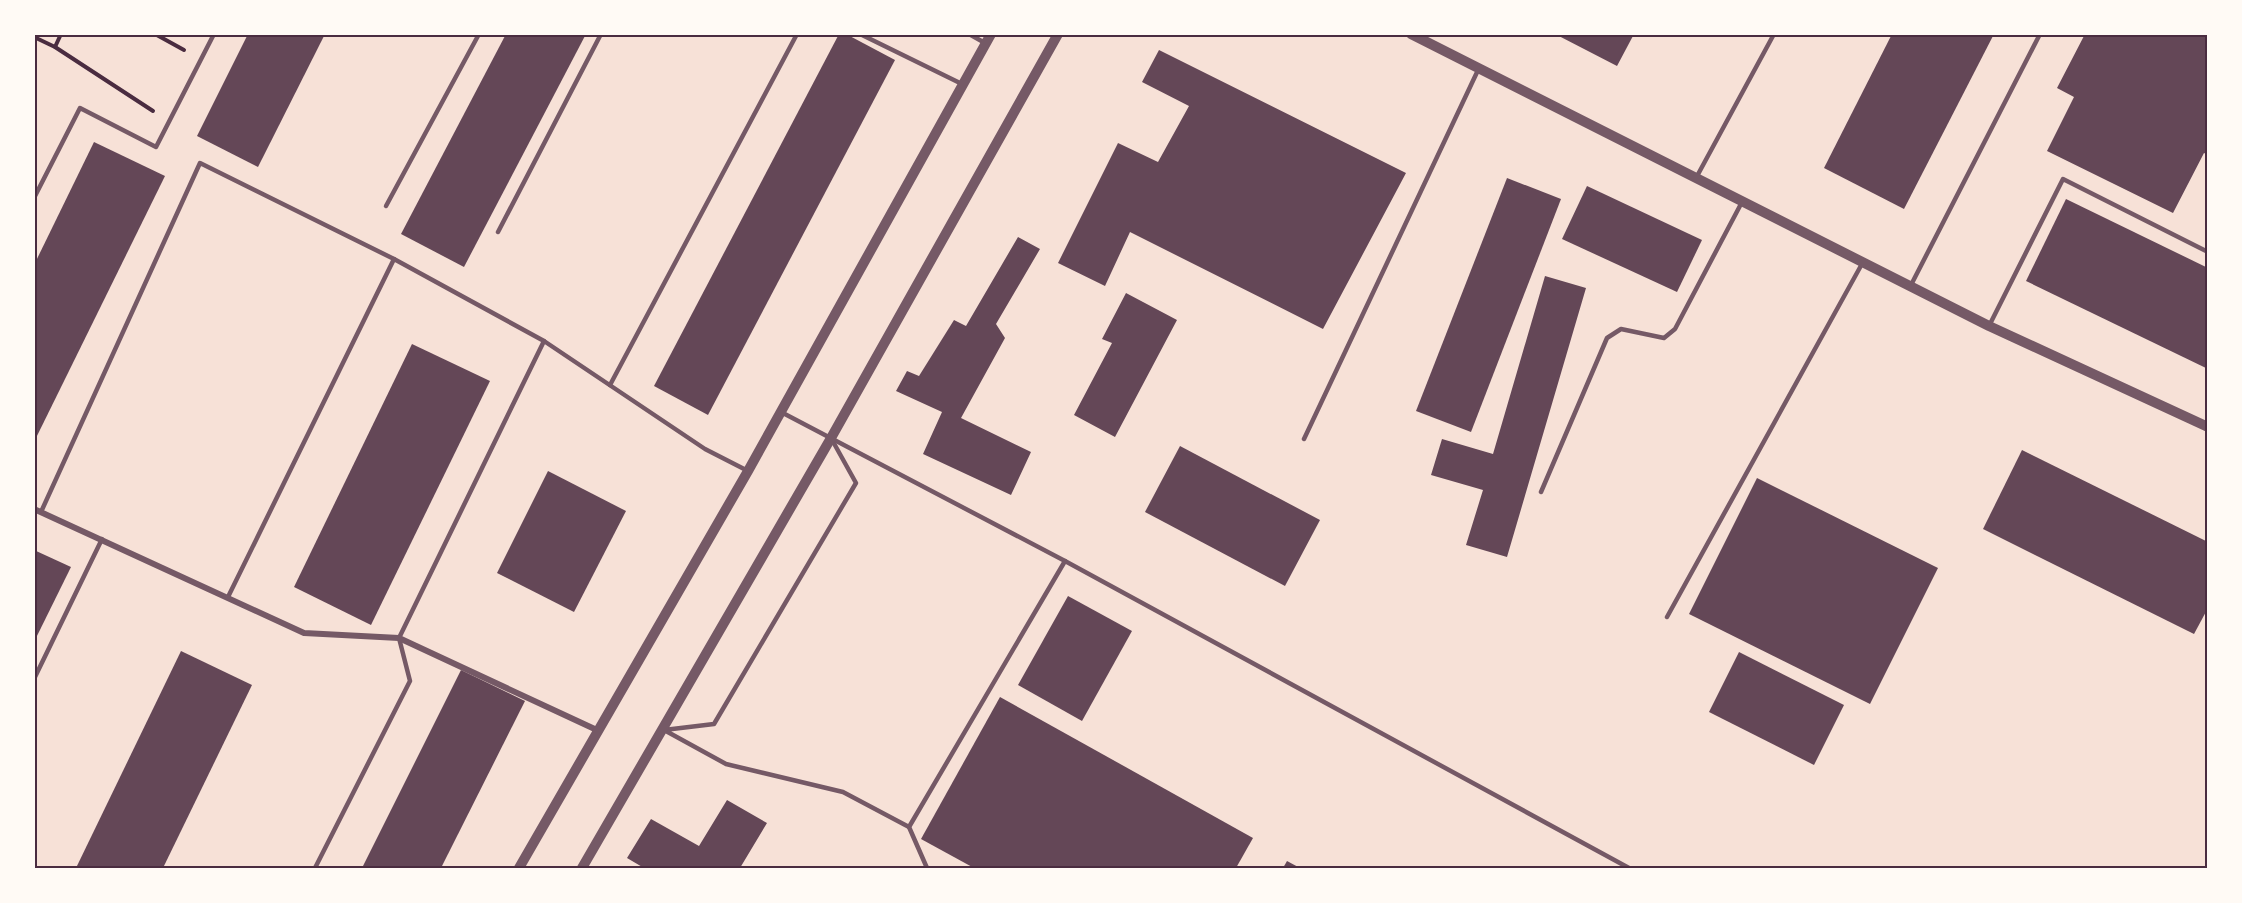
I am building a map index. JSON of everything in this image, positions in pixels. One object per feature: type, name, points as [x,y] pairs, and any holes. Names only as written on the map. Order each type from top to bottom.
[{"type":"street","points":[[582,868],[664,730],[1059,34]]},
{"type":"street","points":[[1411,34],[1989,326],[2208,427]]},
{"type":"street","points":[[519,868],[748,471],[988,39]]},
{"type":"street","points":[[38,511],[304,633],[399,638],[599,731]]},
{"type":"lane","points":[[34,198],[80,108],[156,147],[214,34]]},
{"type":"lane","points":[[386,206],[479,34]]},
{"type":"lane","points":[[498,232],[602,34]]},
{"type":"lane","points":[[610,385],[797,34]]},
{"type":"lane","points":[[860,34],[962,84]]},
{"type":"lane","points":[[969,34],[988,39]]},
{"type":"lane","points":[[1696,178],[1774,34]]},
{"type":"lane","points":[[1911,286],[2040,34]]},
{"type":"lane","points":[[1304,440],[1479,68]]},
{"type":"lane","points":[[38,511],[200,162],[394,260],[544,341],[705,449],[748,471]]},
{"type":"lane","points":[[1989,326],[2062,179],[2208,252]]},
{"type":"lane","points":[[1541,492],[1607,338],[1621,329],[1664,338],[1675,329],[1742,202]]},
{"type":"lane","points":[[228,597],[394,260]]},
{"type":"lane","points":[[1667,617],[1863,262]]},
{"type":"lane","points":[[315,868],[410,681],[399,638],[544,341]]},
{"type":"lane","points":[[781,412],[1065,561],[1629,868]]},
{"type":"lane","points":[[664,730],[714,724],[856,483],[831,438]]},
{"type":"lane","points":[[34,679],[102,539]]},
{"type":"lane","points":[[909,827],[1065,561]]},
{"type":"lane","points":[[664,730],[726,764],[843,792],[909,827],[927,868]]},
{"type":"path","points":[[55,47],[61,34]]},
{"type":"path","points":[[155,34],[201,60]]},
{"type":"path","points":[[34,37],[55,47],[170,121]]},
{"type":"building","points":[[248,34],[325,34],[258,167],[197,136]]},
{"type":"building","points":[[506,34],[586,34],[464,267],[401,234]]},
{"type":"building","points":[[839,34],[846,34],[895,60],[708,415],[654,386]]},
{"type":"building","points":[[1555,34],[1634,34],[1617,66]]},
{"type":"building","points":[[1892,34],[1994,34],[1904,209],[1824,168]]},
{"type":"building","points":[[2085,34],[2208,34],[2208,155],[2204,153],[2173,213],[2047,151],[2074,97],[2057,88]]},
{"type":"building","points":[[1159,50],[1406,173],[1323,329],[1130,232],[1105,286],[1058,263],[1118,143],[1158,162],[1189,106],[1142,82]]},
{"type":"building","points":[[94,142],[165,176],[34,442],[34,265]]},
{"type":"building","points":[[1507,178],[1561,199],[1471,432],[1416,411]]},
{"type":"building","points":[[1587,186],[1702,240],[1677,292],[1562,239]]},
{"type":"building","points":[[2066,199],[2208,268],[2208,369],[2026,281]]},
{"type":"building","points":[[1018,237],[1040,249],[996,324],[1005,338],[961,418],[1031,452],[1011,495],[923,454],[942,412],[896,391],[907,371],[919,376],[954,320],[966,326]]},
{"type":"building","points":[[1545,276],[1586,288],[1507,557],[1466,545],[1483,490],[1431,475],[1442,439],[1493,454]]},
{"type":"building","points":[[1126,293],[1177,320],[1115,437],[1074,415],[1112,343],[1102,339]]},
{"type":"building","points":[[412,344],[490,381],[371,625],[294,587]]},
{"type":"building","points":[[1180,446],[1320,520],[1285,586],[1145,512]]},
{"type":"building","points":[[2022,450],[2208,542],[2208,608],[2194,634],[1983,529]]},
{"type":"building","points":[[548,471],[626,511],[574,612],[497,573]]},
{"type":"building","points":[[1757,478],[1938,568],[1870,704],[1689,614]]},
{"type":"building","points":[[34,550],[71,567],[34,642]]},
{"type":"building","points":[[1068,596],[1132,631],[1082,721],[1018,685]]},
{"type":"building","points":[[181,651],[252,685],[163,868],[76,868]]},
{"type":"building","points":[[1739,652],[1844,705],[1814,765],[1709,712]]},
{"type":"building","points":[[461,670],[525,701],[441,868],[362,868]]},
{"type":"building","points":[[1000,697],[1253,838],[1236,868],[974,868],[921,839]]},
{"type":"building","points":[[727,800],[767,823],[740,868],[644,868],[627,858],[651,819],[699,846]]},
{"type":"building","points":[[1287,861],[1300,868],[1283,868]]}]
